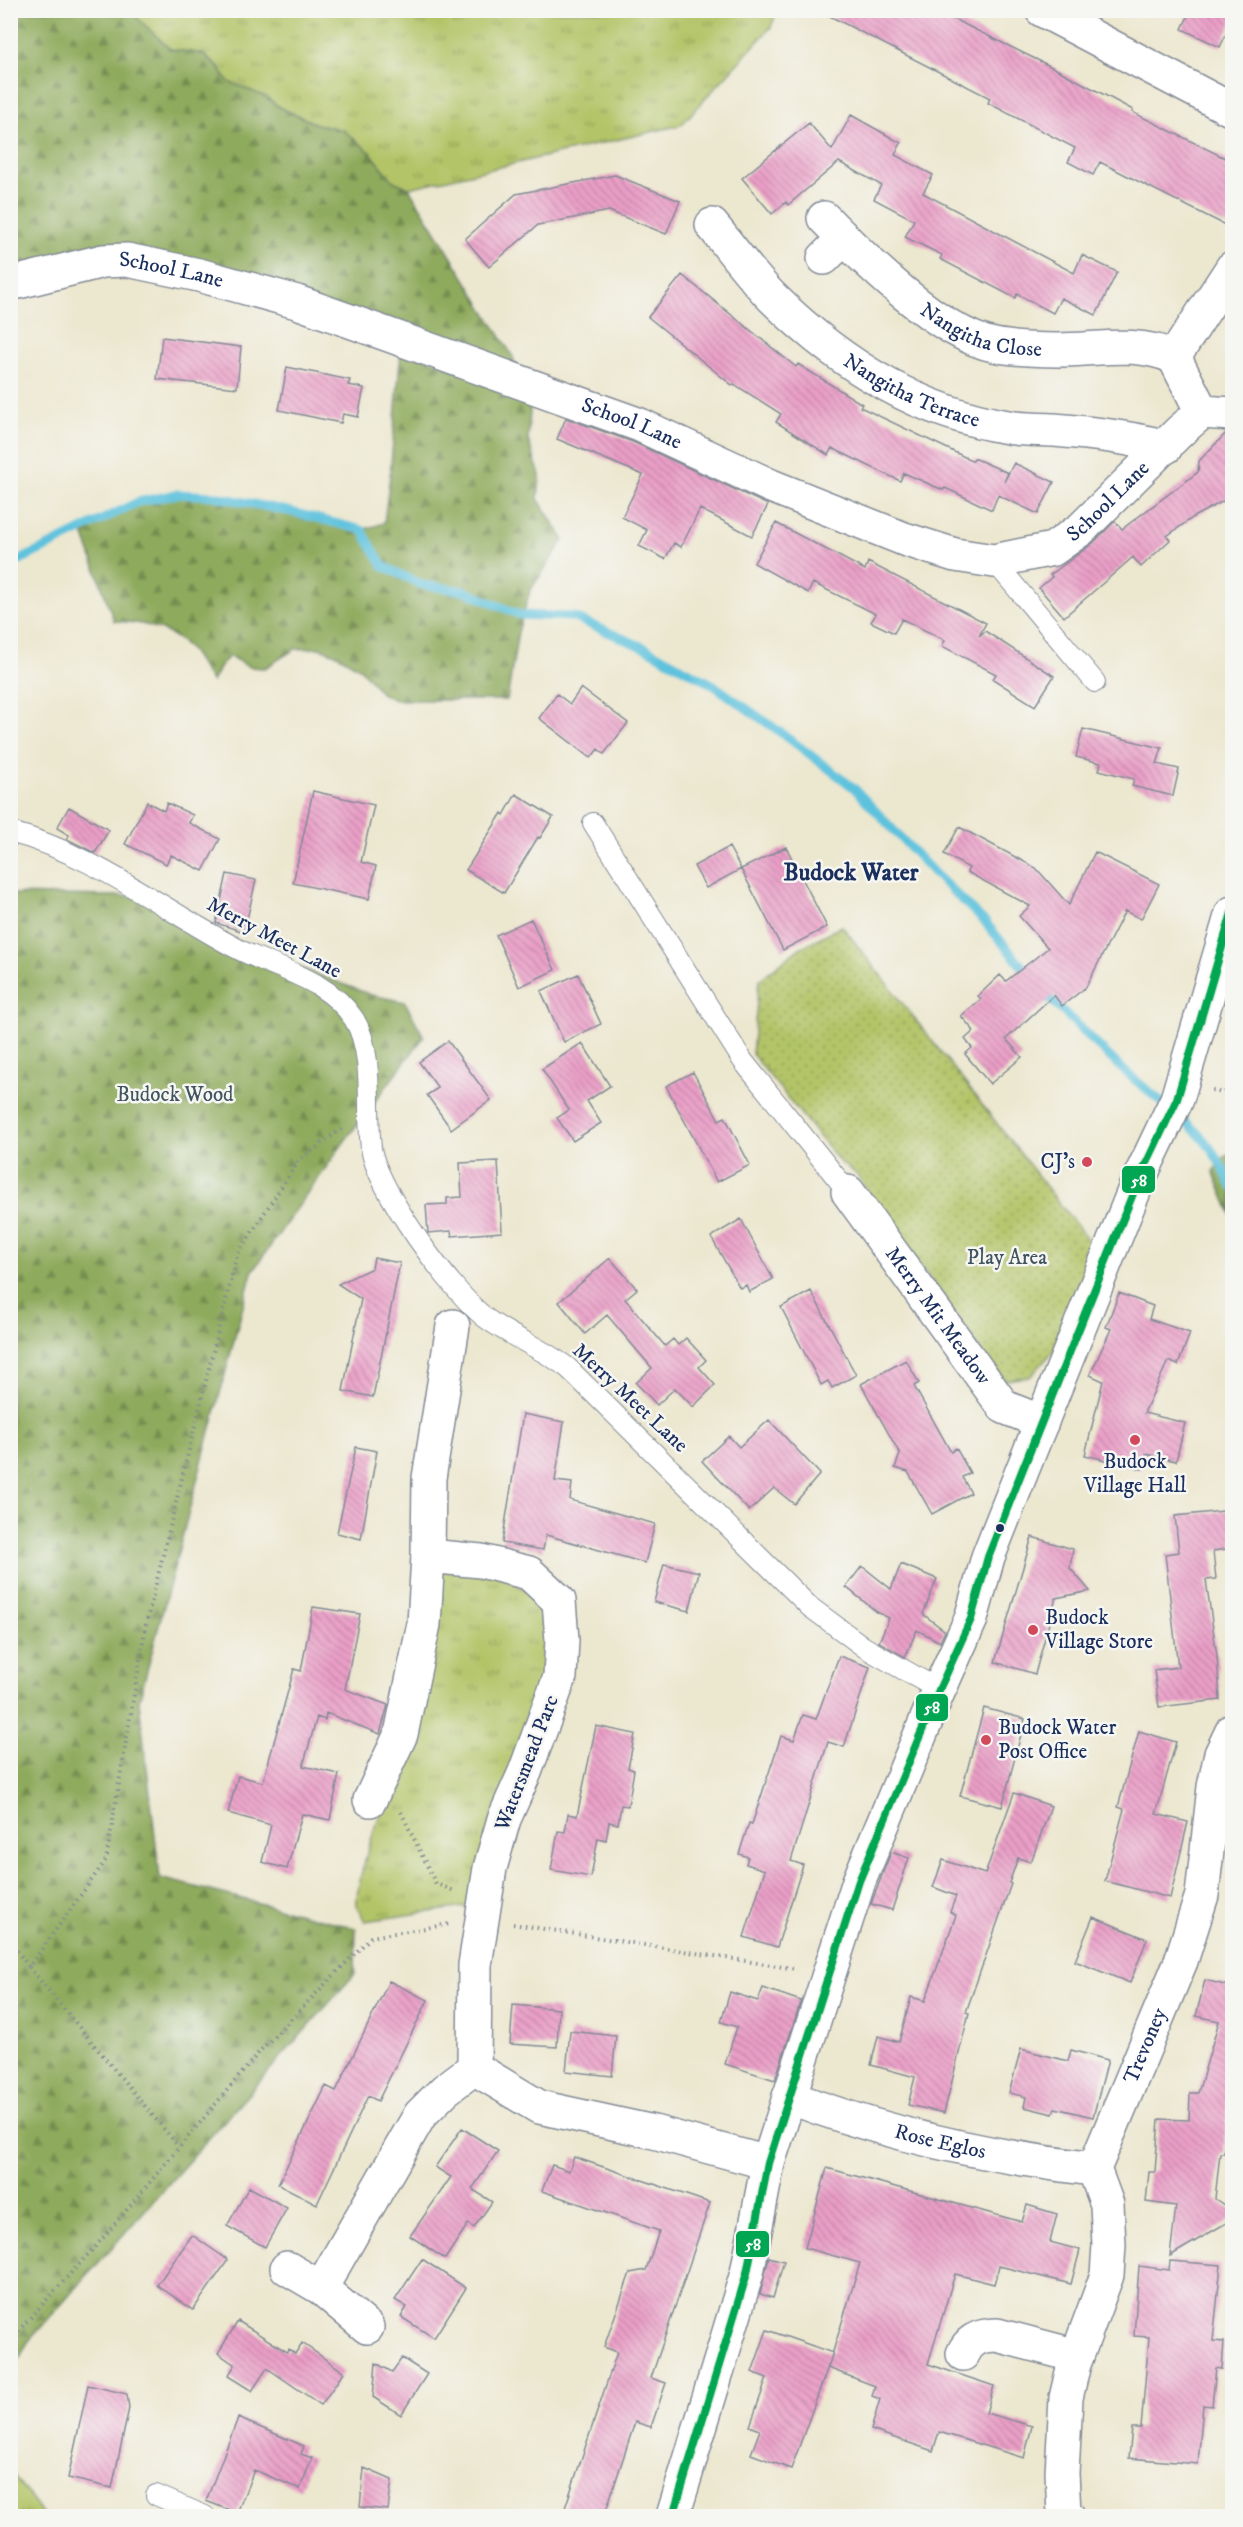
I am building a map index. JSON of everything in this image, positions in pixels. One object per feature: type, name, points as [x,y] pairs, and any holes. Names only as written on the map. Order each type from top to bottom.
[{"type":"street","points":[[1042,10],[1233,110]]},
{"type":"street","name":"Nangitha Terrace","points":[[712,225],[772,297],[814,336],[885,386],[956,416],[1010,428],[1097,434],[1136,439],[1166,447]]},
{"type":"street","name":"Nangitha Close","points":[[831,238],[863,258],[904,292],[980,348],[993,345],[1040,350],[1085,350],[1137,346],[1158,350],[1174,357]]},
{"type":"street","name":"School Lane","points":[[10,284],[103,261],[127,260],[199,274],[297,302],[640,425],[771,486],[904,539],[955,555],[994,561],[1053,549],[1081,529],[1166,447],[1217,413]]},
{"type":"street","points":[[1217,413],[1174,357],[1233,268]]},
{"type":"street","points":[[673,2517],[747,2273],[768,2163],[870,1851],[971,1619],[988,1557],[1138,1181],[1172,1110],[1233,913]]},
{"type":"street","name":"Merry Mit Meadow","points":[[848,1192],[1004,1407],[1042,1422]]},
{"type":"street","points":[[374,1791],[401,1734],[424,1624],[429,1478],[453,1326]]},
{"type":"street","name":"Watersmead Parc","points":[[428,1556],[481,1561],[529,1573],[559,1601],[562,1640],[560,1677],[525,1773],[504,1819],[490,1868],[475,1965],[474,2068]]},
{"type":"street","name":"Trevoney","points":[[1094,2169],[1181,1961],[1202,1895],[1214,1787],[1221,1754],[1233,1731]]},
{"type":"street","points":[[321,2288],[420,2115],[445,2090],[474,2068],[539,2107],[654,2132],[768,2163]]},
{"type":"street","name":"Rose Eglos","points":[[789,2097],[859,2121],[937,2141],[1016,2158],[1094,2169]]},
{"type":"street","points":[[1068,2517],[1064,2513],[1062,2473],[1066,2398],[1077,2356],[1107,2275],[1109,2245],[1107,2204],[1094,2169]]},
{"type":"street","points":[[287,2268],[321,2288],[367,2327]]},
{"type":"street","points":[[963,2354],[966,2346],[974,2340],[984,2335],[997,2335],[1077,2356]]},
{"type":"lane","points":[[994,561],[1095,682]]},
{"type":"lane","points":[[593,823],[743,1061],[848,1192]]},
{"type":"lane","name":"Merry Meet Lane","points":[[10,832],[41,840],[107,874],[237,949],[313,981],[333,994],[355,1022],[364,1040],[371,1151],[388,1192],[427,1252],[474,1309],[503,1329],[543,1350],[568,1368],[810,1607],[864,1647],[939,1690]]},
{"type":"lane","points":[[156,2495],[205,2517]]},
{"type":"path","points":[[29,1967],[106,1860],[146,1624],[237,1256],[299,1160],[368,1108]]},
{"type":"path","points":[[374,1791],[393,1792],[436,1884],[456,1891],[484,1906],[830,1974]]},
{"type":"path","points":[[10,2340],[103,2238],[261,2050],[371,1936],[484,1906]]},
{"type":"path","points":[[10,1941],[29,1967],[179,2147]]},
{"type":"green space","points":[[11,11],[130,11],[170,49],[203,54],[218,67],[229,82],[266,97],[279,107],[316,124],[343,130],[370,152],[393,181],[409,188],[512,355],[519,372],[204,266],[11,275]]},
{"type":"green space","points":[[130,11],[777,11],[771,27],[681,125],[409,188],[393,181],[370,152],[343,130],[316,124],[279,107],[266,97],[228,82],[218,67],[203,54],[169,49]]},
{"type":"green space","points":[[401,350],[531,396],[528,440],[540,475],[538,499],[564,540],[530,591],[518,632],[507,700],[395,700],[381,693],[361,669],[338,655],[320,648],[295,649],[265,668],[249,667],[229,656],[219,668],[212,682],[191,651],[175,637],[146,625],[114,621],[82,530],[138,502],[177,494],[214,496],[292,512],[362,530],[384,523]]},
{"type":"green space","name":"Budock Wood","points":[[11,894],[162,897],[247,947],[371,995],[405,1002],[424,1037],[344,1142],[252,1272],[139,1701],[160,1878],[356,1928],[355,1974],[28,2342],[11,2374]]},
{"type":"green space","name":"Play Area","points":[[842,926],[1096,1250],[1055,1349],[1031,1376],[1002,1381],[856,1174],[840,1162],[752,1054],[759,980],[800,948]]},
{"type":"green space","points":[[1232,1153],[1232,1216],[1213,1171],[1224,1157]]},
{"type":"green space","points":[[482,1566],[554,1605],[558,1641],[478,1905],[365,1921],[357,1906],[359,1884],[385,1805],[434,1570]]},
{"type":"green space","points":[[11,2472],[44,2516],[11,2516]]},
{"type":"building","points":[[818,10],[935,10],[1054,68],[1133,110],[1132,112],[1233,162],[1233,229],[1100,162],[1093,175],[1068,162],[1075,148],[988,103],[990,98]]},
{"type":"building","points":[[1191,10],[1233,10],[1233,20],[1220,47],[1182,29]]},
{"type":"building","points":[[851,115],[901,143],[895,155],[933,175],[923,193],[1074,273],[1082,255],[1117,272],[1096,315],[1061,298],[1053,313],[1017,294],[1015,298],[940,259],[942,255],[905,237],[914,220],[874,199],[881,185],[839,162],[788,205],[786,202],[772,214],[742,178],[809,123],[832,150]]},
{"type":"building","points":[[615,175],[680,201],[666,234],[609,211],[538,225],[489,267],[465,239],[516,194]]},
{"type":"building","points":[[682,275],[796,367],[798,364],[862,404],[860,407],[973,461],[974,458],[1008,473],[1004,482],[1014,463],[1054,482],[1038,514],[998,495],[992,510],[945,488],[943,490],[904,473],[900,481],[832,448],[828,455],[776,422],[781,414],[734,384],[732,385],[648,317]]},
{"type":"building","points":[[162,337],[241,347],[237,388],[157,379]]},
{"type":"building","points":[[287,367],[350,380],[348,385],[364,388],[358,417],[343,414],[341,423],[279,410]]},
{"type":"building","points":[[566,418],[633,442],[768,505],[752,536],[700,509],[681,547],[674,543],[665,559],[639,546],[647,530],[622,517],[643,475],[557,439]]},
{"type":"building","points":[[1227,432],[1233,432],[1233,496],[1195,516],[1167,536],[1170,540],[1141,567],[1133,557],[1064,617],[1039,588],[1052,577],[1050,575],[1092,544],[1115,521],[1122,529],[1198,472],[1199,461]]},
{"type":"building","points":[[776,523],[865,570],[868,562],[986,623],[979,636],[985,631],[1054,676],[1035,706],[993,679],[996,674],[942,646],[945,640],[902,619],[894,633],[871,622],[876,614],[813,583],[808,593],[754,563]]},
{"type":"building","points":[[581,688],[628,723],[604,754],[598,749],[591,758],[539,718],[557,694],[570,704]]},
{"type":"building","points":[[1083,729],[1162,748],[1157,764],[1179,769],[1173,796],[1132,786],[1134,779],[1099,770],[1101,763],[1076,757]]},
{"type":"building","points":[[313,791],[374,805],[361,862],[376,866],[369,899],[293,883]]},
{"type":"building","points":[[516,794],[553,817],[504,893],[466,870]]},
{"type":"building","points":[[147,802],[164,811],[167,803],[193,815],[189,823],[220,839],[203,871],[171,855],[166,864],[125,844]]},
{"type":"building","points":[[69,807],[109,830],[95,853],[67,839],[69,835],[57,828]]},
{"type":"building","points":[[959,827],[1036,868],[1069,905],[1095,852],[1159,884],[1141,919],[1125,911],[1086,987],[1062,1006],[1054,995],[1006,1039],[1022,1057],[990,1084],[965,1054],[972,1048],[965,1039],[974,1031],[961,1016],[981,999],[978,996],[1000,975],[1006,981],[1048,948],[1019,916],[1030,906],[967,872],[969,868],[944,854]]},
{"type":"building","points":[[729,847],[741,869],[706,888],[694,866]]},
{"type":"building","points":[[786,847],[827,927],[783,950],[741,869]]},
{"type":"building","points":[[227,874],[256,880],[244,932],[216,923]]},
{"type":"building","points":[[531,919],[555,970],[519,987],[496,935]]},
{"type":"building","points":[[578,974],[601,1024],[564,1042],[541,991]]},
{"type":"building","points":[[448,1041],[491,1100],[451,1129],[427,1095],[438,1088],[419,1062]]},
{"type":"building","points":[[582,1043],[610,1086],[587,1101],[601,1123],[573,1141],[557,1118],[569,1110],[542,1069]]},
{"type":"building","points":[[693,1072],[719,1120],[725,1117],[750,1165],[717,1182],[666,1086]]},
{"type":"building","points":[[498,1161],[502,1232],[452,1236],[451,1231],[428,1233],[426,1205],[447,1204],[447,1198],[462,1197],[460,1163]]},
{"type":"building","points":[[741,1219],[773,1279],[749,1292],[746,1285],[740,1288],[711,1237]]},
{"type":"building","points":[[374,1258],[400,1263],[373,1397],[343,1391],[361,1299],[338,1284],[372,1268]]},
{"type":"building","points":[[610,1258],[637,1289],[625,1299],[665,1346],[673,1339],[678,1345],[686,1338],[706,1360],[699,1367],[715,1385],[693,1407],[675,1388],[657,1405],[636,1383],[652,1368],[607,1315],[585,1334],[559,1302]]},
{"type":"building","points":[[811,1291],[856,1375],[832,1388],[828,1381],[821,1385],[781,1307]]},
{"type":"building","points":[[1119,1293],[1153,1306],[1149,1319],[1190,1333],[1178,1365],[1168,1361],[1144,1413],[1185,1423],[1176,1461],[1146,1454],[1142,1469],[1085,1455],[1103,1381],[1090,1375],[1111,1329],[1106,1327]]},
{"type":"building","points":[[906,1360],[919,1383],[914,1386],[951,1452],[956,1448],[970,1473],[962,1477],[971,1493],[932,1514],[908,1472],[895,1468],[900,1454],[861,1384]]},
{"type":"building","points":[[523,1414],[564,1422],[555,1481],[572,1483],[570,1500],[655,1524],[645,1563],[546,1535],[543,1550],[502,1543]]},
{"type":"building","points":[[769,1420],[820,1474],[794,1504],[774,1488],[749,1511],[702,1461],[729,1436],[739,1447]]},
{"type":"building","points":[[356,1447],[377,1451],[361,1539],[337,1533]]},
{"type":"building","points":[[1233,1510],[1233,1548],[1213,1551],[1216,1579],[1206,1580],[1217,1656],[1220,1700],[1159,1707],[1154,1670],[1178,1667],[1165,1554],[1179,1552],[1175,1516]]},
{"type":"building","points":[[1032,1537],[1073,1549],[1070,1568],[1090,1591],[1056,1598],[1035,1674],[995,1662]]},
{"type":"building","points":[[664,1564],[699,1572],[689,1611],[654,1602]]},
{"type":"building","points":[[901,1564],[937,1579],[923,1614],[945,1631],[940,1642],[917,1630],[905,1657],[879,1642],[889,1618],[877,1612],[846,1587],[862,1566],[891,1589]]},
{"type":"building","points":[[313,1607],[360,1614],[345,1689],[388,1705],[380,1734],[326,1713],[325,1720],[317,1717],[303,1766],[339,1774],[330,1820],[302,1814],[287,1869],[262,1862],[271,1825],[228,1813],[238,1776],[263,1782],[294,1669],[301,1671]]},
{"type":"building","points":[[839,1656],[870,1667],[844,1747],[828,1742],[791,1861],[803,1865],[777,1947],[744,1937],[765,1870],[746,1864],[748,1857],[739,1854],[749,1823],[752,1824],[781,1736],[794,1740],[803,1715],[816,1719]]},
{"type":"building","points":[[984,1708],[1025,1719],[1002,1807],[960,1796]]},
{"type":"building","points":[[596,1726],[635,1734],[628,1768],[634,1770],[628,1806],[621,1805],[618,1824],[609,1822],[606,1840],[598,1838],[591,1877],[551,1870],[558,1831],[565,1832],[568,1814],[577,1816]]},
{"type":"building","points":[[1139,1731],[1176,1742],[1156,1814],[1188,1822],[1170,1898],[1105,1881],[1124,1809],[1118,1807]]},
{"type":"building","points":[[1014,1793],[1051,1806],[1031,1862],[1018,1858],[1009,1883],[1011,1884],[966,2012],[969,2013],[944,2113],[908,2105],[915,2077],[871,2065],[878,2036],[899,2042],[911,1997],[925,2001],[956,1915],[950,1912],[956,1896],[933,1887],[943,1860],[985,1874]]},
{"type":"building","points":[[891,1852],[909,1858],[892,1910],[871,1904]]},
{"type":"building","points":[[1093,1917],[1147,1939],[1130,1983],[1075,1961]]},
{"type":"building","points":[[1205,1980],[1233,1987],[1233,2082],[1229,2081],[1224,2153],[1220,2153],[1215,2199],[1233,2211],[1233,2219],[1170,2256],[1176,2206],[1146,2202],[1149,2172],[1155,2172],[1159,2119],[1189,2120],[1190,2093],[1198,2093],[1219,2021],[1196,2016]]},
{"type":"building","points":[[389,1981],[428,2000],[378,2101],[368,2096],[317,2204],[278,2184],[326,2086],[336,2091]]},
{"type":"building","points":[[763,1988],[801,2001],[775,2080],[725,2064],[737,2027],[721,2022],[730,1992],[758,2001]]},
{"type":"building","points":[[513,2005],[559,2009],[557,2047],[510,2044]]},
{"type":"building","points":[[570,2031],[616,2036],[612,2076],[566,2071]]},
{"type":"building","points":[[1021,2049],[1068,2061],[1071,2050],[1108,2060],[1093,2117],[1055,2108],[1053,2114],[1024,2107],[1026,2097],[1009,2093]]},
{"type":"building","points":[[462,2128],[498,2151],[472,2189],[492,2202],[474,2228],[468,2224],[445,2259],[410,2236],[451,2177],[435,2167]]},
{"type":"building","points":[[574,2157],[710,2203],[651,2378],[666,2383],[651,2427],[635,2422],[604,2517],[562,2517],[617,2352],[604,2347],[630,2273],[646,2270],[659,2231],[542,2191],[552,2165],[569,2171]]},
{"type":"building","points":[[827,2168],[1022,2222],[1027,2205],[1057,2214],[1050,2242],[1080,2250],[1071,2284],[999,2266],[994,2284],[955,2274],[928,2364],[994,2386],[986,2413],[1032,2426],[1024,2458],[939,2432],[933,2451],[871,2430],[880,2399],[872,2396],[875,2386],[828,2368],[860,2263],[805,2248]]},
{"type":"building","points":[[249,2187],[287,2208],[265,2247],[227,2226]]},
{"type":"building","points":[[192,2235],[228,2260],[193,2310],[157,2285]]},
{"type":"building","points":[[769,2257],[784,2261],[773,2298],[760,2294]]},
{"type":"building","points":[[422,2259],[466,2288],[434,2338],[401,2317],[407,2307],[395,2300]]},
{"type":"building","points":[[1170,2261],[1221,2265],[1213,2341],[1224,2342],[1222,2369],[1216,2368],[1212,2406],[1203,2405],[1198,2464],[1129,2458],[1132,2428],[1141,2428],[1149,2337],[1134,2336],[1139,2266],[1169,2270]]},
{"type":"building","points":[[238,2321],[287,2352],[289,2349],[295,2354],[302,2343],[344,2372],[321,2405],[267,2368],[252,2391],[228,2376],[235,2365],[218,2353]]},
{"type":"building","points":[[767,2330],[833,2353],[791,2469],[751,2454],[760,2430],[750,2426],[767,2378],[752,2372]]},
{"type":"building","points":[[402,2358],[427,2374],[401,2415],[373,2397],[376,2363],[392,2372]]},
{"type":"building","points":[[88,2385],[127,2394],[129,2408],[112,2488],[68,2478]]},
{"type":"building","points":[[238,2418],[304,2446],[301,2454],[312,2458],[300,2489],[254,2470],[237,2513],[206,2501]]},
{"type":"building","points":[[364,2468],[392,2480],[388,2510],[360,2507]]},
{"type":"waterway","points":[[10,565],[138,502],[177,494],[214,496],[292,512],[362,530],[383,566],[422,585],[465,591],[520,615],[573,617],[645,648],[712,684],[854,788],[935,874],[985,922],[1030,976]]},
{"type":"waterway","points":[[1042,991],[1121,1068],[1166,1106]]},
{"type":"waterway","points":[[1177,1115],[1210,1147],[1232,1187]]},
{"type":"transit line","name":"58","points":[[673,2516],[747,2273],[768,2163],[859,1881],[971,1619],[988,1557],[1138,1181],[1177,1099],[1232,913]]},
{"type":"place","name":"CJ's","points":[[1087,1162]]},
{"type":"place","name":"Budock Village Hall","points":[[1135,1440]]},
{"type":"place","name":"Budock Village Store","points":[[1033,1630]]},
{"type":"place","name":"Budock Water Post Office","points":[[986,1740]]},
{"type":"district","name":"Budock Water","points":[[851,873]]}]
